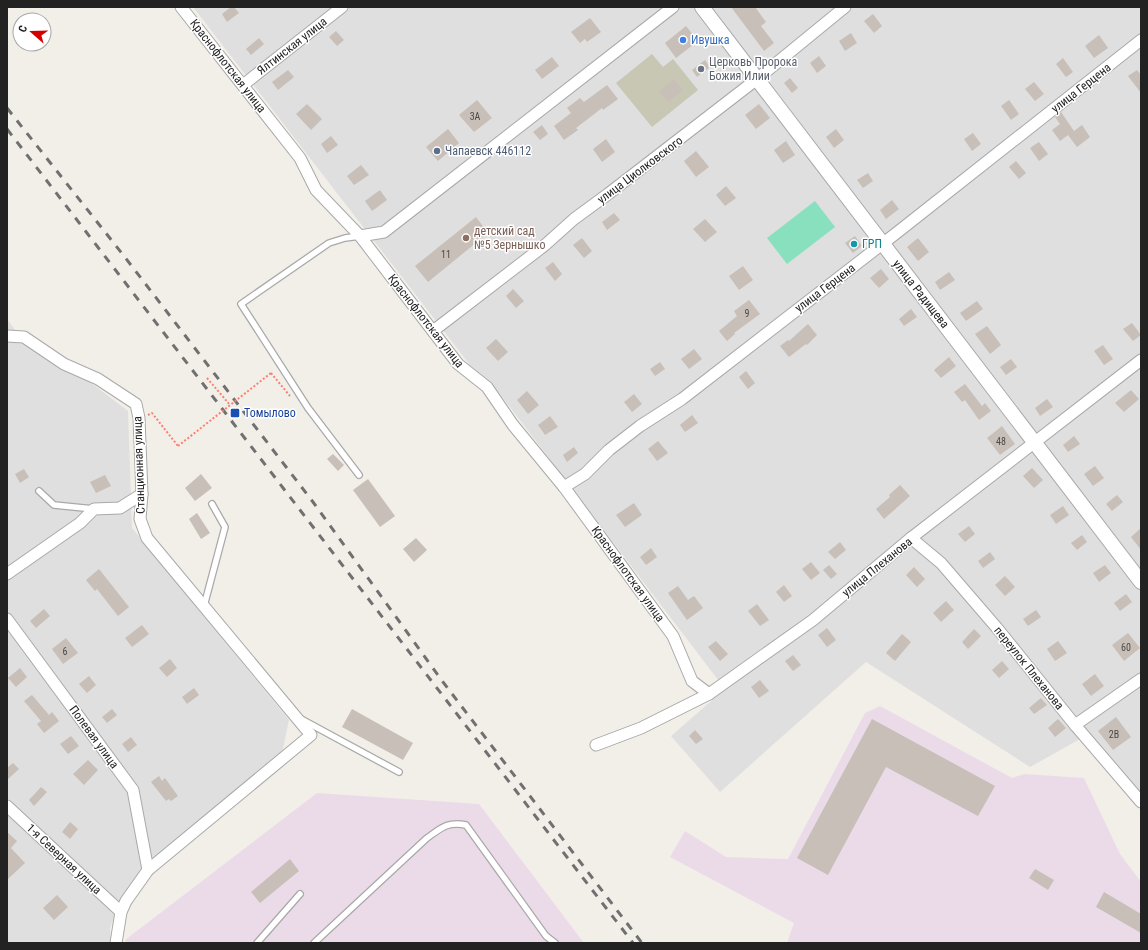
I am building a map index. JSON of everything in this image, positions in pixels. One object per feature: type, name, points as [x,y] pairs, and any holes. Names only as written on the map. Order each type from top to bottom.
[{"type":"street","name":"Краснофлотская улица","points":[[181,7],[300,158],[316,190],[360,236],[458,364],[486,387],[513,425],[564,487],[673,636],[692,681],[709,694]]},
{"type":"street","name":"Ялтинская улица","points":[[243,85],[342,7]]},
{"type":"street","points":[[360,236],[384,232],[673,7]]},
{"type":"street","name":"улица Радищева","points":[[702,7],[1141,582]]},
{"type":"street","name":"улица Циолковского","points":[[433,331],[545,245],[574,219],[757,79],[845,7]]},
{"type":"street","name":"улица Герцена","points":[[564,487],[585,474],[609,450],[640,426],[682,399],[1141,40]]},
{"type":"street","name":"Станционная улица","points":[[7,336],[24,337],[64,364],[98,380],[136,404],[139,418],[142,494],[140,519],[147,538],[311,735],[148,870]]},
{"type":"street","name":"улица Плеханова","points":[[596,745],[641,728],[709,694],[813,620],[911,538],[1141,360]]},
{"type":"street","points":[[7,574],[80,523],[94,509],[120,508],[142,494]]},
{"type":"street","points":[[120,508],[140,519]]},
{"type":"street","name":"переулок Плеханова","points":[[911,538],[941,563],[997,628],[1075,725],[1141,802]]},
{"type":"street","name":"Полевая улица","points":[[7,619],[133,790],[148,870]]},
{"type":"street","points":[[1075,725],[1141,679]]},
{"type":"street","name":"1-я Северная улица","points":[[7,806],[121,912]]},
{"type":"street","points":[[116,943],[121,912],[126,901],[148,870]]},
{"type":"lane","points":[[359,475],[308,408],[241,304],[329,242],[360,236]]},
{"type":"lane","points":[[39,491],[54,505],[94,509]]},
{"type":"lane","points":[[203,606],[225,527],[212,504]]},
{"type":"lane","points":[[295,716],[399,772]]},
{"type":"lane","points":[[314,943],[427,838],[444,826],[457,823],[466,825],[546,936],[555,943]]},
{"type":"lane","points":[[257,943],[300,894]]},
{"type":"path","points":[[152,413],[178,446],[271,373],[293,400]]},
{"type":"path","points":[[207,378],[230,405]]},
{"type":"shaded area","points":[[193,7],[1141,7],[1141,795],[1089,734],[1030,767],[866,662],[720,792],[671,736],[725,689],[490,381],[470,365]]},
{"type":"shaded area","points":[[652,54],[663,67],[673,59],[698,90],[652,127],[616,83]]},
{"type":"shaded area","points":[[7,319],[24,342],[82,376],[128,411],[132,528],[289,720],[282,753],[154,857],[121,899],[110,928],[111,943],[7,943]]},
{"type":"shaded area","points":[[880,706],[1012,778],[1024,774],[1084,778],[1120,854],[1141,882],[1141,943],[787,943],[794,923],[670,857],[685,831],[726,857],[788,859],[865,713]]},
{"type":"shaded area","points":[[317,793],[479,804],[584,943],[127,943],[125,940]]},
{"type":"green space","points":[[815,201],[835,227],[787,264],[767,238]]},
{"type":"building","points":[[231,7],[234,7],[239,13],[227,22],[222,14]]},
{"type":"building","points":[[731,7],[755,7],[766,22],[761,26],[774,43],[764,51]]},
{"type":"building","points":[[873,14],[882,26],[874,33],[864,21]]},
{"type":"building","points":[[590,18],[601,32],[587,42],[585,39],[580,43],[571,32]]},
{"type":"building","points":[[686,26],[698,41],[676,58],[665,43]]},
{"type":"building","points":[[336,31],[344,40],[337,46],[329,37]]},
{"type":"building","points":[[851,33],[857,43],[845,51],[839,41]]},
{"type":"building","points":[[1099,35],[1108,48],[1094,58],[1085,46]]},
{"type":"building","points":[[259,38],[264,44],[251,55],[246,49]]},
{"type":"building","points":[[819,56],[826,66],[817,73],[810,63]]},
{"type":"building","points":[[552,57],[559,66],[542,79],[535,70]]},
{"type":"building","points":[[1063,58],[1073,72],[1066,77],[1056,64]]},
{"type":"building","name":"Церковь Пророка Божия Илии","points":[[705,60],[710,67],[697,77],[692,70]]},
{"type":"building","points":[[288,70],[294,77],[278,90],[272,82]]},
{"type":"building","points":[[1137,70],[1141,75],[1141,93],[1128,76]]},
{"type":"building","points":[[790,78],[798,88],[792,93],[784,83]]},
{"type":"building","points":[[674,79],[683,90],[668,102],[659,91]]},
{"type":"building","points":[[1034,82],[1044,94],[1035,101],[1025,89]]},
{"type":"building","points":[[607,85],[618,99],[603,110],[602,108],[576,128],[578,130],[564,140],[554,126],[571,113],[567,108],[580,98],[584,102]]},
{"type":"building","points":[[477,100],[492,118],[474,132],[459,115]]},
{"type":"building","points":[[1009,100],[1019,114],[1011,120],[1001,106]]},
{"type":"building","points":[[307,104],[322,119],[311,130],[296,114]]},
{"type":"building","points":[[759,104],[770,118],[756,129],[745,115]]},
{"type":"building","points":[[1061,112],[1074,131],[1082,125],[1090,137],[1077,147],[1068,135],[1060,141],[1052,130],[1060,124],[1055,117]]},
{"type":"building","points":[[542,125],[548,134],[540,140],[533,132]]},
{"type":"building","points":[[448,129],[459,143],[438,161],[426,147]]},
{"type":"building","points":[[836,129],[844,140],[834,148],[826,137]]},
{"type":"building","points":[[973,133],[981,144],[972,151],[964,139]]},
{"type":"building","points":[[331,136],[338,145],[327,153],[321,144]]},
{"type":"building","points":[[606,139],[615,152],[602,162],[593,149]]},
{"type":"building","points":[[786,141],[795,155],[783,163],[774,150]]},
{"type":"building","points":[[1039,142],[1048,154],[1039,161],[1030,148]]},
{"type":"building","points":[[696,151],[709,167],[696,177],[684,161]]},
{"type":"building","points":[[1016,161],[1026,173],[1019,179],[1009,167]]},
{"type":"building","points":[[361,165],[369,175],[354,185],[347,176]]},
{"type":"building","points":[[868,173],[873,181],[863,188],[857,180]]},
{"type":"building","points":[[726,186],[736,198],[725,206],[716,195]]},
{"type":"building","points":[[380,190],[387,200],[372,211],[365,201]]},
{"type":"building","points":[[892,200],[899,209],[886,219],[880,210]]},
{"type":"building","points":[[614,213],[620,220],[607,230],[602,222]]},
{"type":"building","points":[[476,217],[488,233],[428,282],[415,266]]},
{"type":"building","points":[[705,219],[717,232],[705,242],[693,229]]},
{"type":"building","name":"ГРП","points":[[855,236],[862,246],[853,253],[845,243]]},
{"type":"building","points":[[582,238],[592,251],[584,258],[573,245]]},
{"type":"building","points":[[918,238],[929,252],[918,261],[907,247]]},
{"type":"building","points":[[553,262],[562,274],[555,281],[545,268]]},
{"type":"building","points":[[743,266],[753,280],[739,290],[729,276]]},
{"type":"building","points":[[881,269],[889,279],[879,288],[870,278]]},
{"type":"building","points":[[949,272],[955,280],[940,290],[935,282]]},
{"type":"building","points":[[513,289],[524,301],[516,308],[506,296]]},
{"type":"building","points":[[749,300],[760,314],[734,333],[735,334],[727,341],[719,331],[737,316],[734,311]]},
{"type":"building","points":[[977,301],[983,309],[966,321],[960,313]]},
{"type":"building","points":[[911,309],[917,317],[904,326],[899,319]]},
{"type":"building","points":[[1132,323],[1141,335],[1133,341],[1123,329]]},
{"type":"building","points":[[808,324],[817,335],[807,345],[806,344],[789,357],[780,346],[788,340],[789,341]]},
{"type":"building","points":[[987,326],[1001,345],[990,354],[975,334]]},
{"type":"building","points":[[496,339],[508,352],[498,361],[486,348]]},
{"type":"building","points":[[1103,345],[1113,359],[1104,365],[1094,351]]},
{"type":"building","points":[[694,349],[702,359],[689,369],[681,359]]},
{"type":"building","points":[[949,357],[956,366],[941,378],[934,370]]},
{"type":"building","points":[[1011,359],[1017,367],[1006,375],[1000,367]]},
{"type":"building","points":[[660,362],[665,369],[655,376],[650,369]]},
{"type":"building","points":[[746,371],[755,383],[748,389],[739,377]]},
{"type":"building","points":[[965,384],[982,406],[985,403],[991,411],[979,420],[965,400],[962,402],[954,392]]},
{"type":"building","points":[[1131,390],[1139,399],[1124,412],[1115,403]]},
{"type":"building","points":[[527,391],[539,405],[528,414],[517,400]]},
{"type":"building","points":[[634,394],[642,404],[632,412],[624,402]]},
{"type":"building","points":[[1047,399],[1053,407],[1040,416],[1035,408]]},
{"type":"building","points":[[692,415],[698,423],[685,432],[680,425]]},
{"type":"building","points":[[550,416],[558,427],[545,435],[538,425]]},
{"type":"building","points":[[1002,426],[1015,444],[1000,455],[987,438]]},
{"type":"building","points":[[1074,436],[1080,444],[1068,452],[1063,445]]},
{"type":"building","points":[[658,441],[668,453],[657,461],[648,449]]},
{"type":"building","points":[[574,447],[578,453],[567,462],[563,455]]},
{"type":"building","points":[[333,454],[344,465],[338,471],[327,459]]},
{"type":"building","points":[[1095,466],[1104,478],[1093,486],[1084,474]]},
{"type":"building","points":[[1032,468],[1043,480],[1034,488],[1023,476]]},
{"type":"building","points":[[24,469],[29,477],[20,483],[15,474]]},
{"type":"building","points":[[201,474],[212,488],[195,501],[185,488]]},
{"type":"building","points":[[105,475],[111,486],[96,493],[90,482]]},
{"type":"building","points":[[368,479],[395,516],[380,527],[353,490]]},
{"type":"building","points":[[900,485],[910,496],[884,519],[876,509],[890,497],[889,495]]},
{"type":"building","points":[[1117,495],[1123,502],[1112,511],[1106,504]]},
{"type":"building","points":[[634,503],[642,515],[625,527],[616,515]]},
{"type":"building","points":[[1063,506],[1069,515],[1056,524],[1050,515]]},
{"type":"building","points":[[197,513],[210,533],[201,539],[189,519]]},
{"type":"building","points":[[969,526],[975,534],[965,542],[958,534]]},
{"type":"building","points":[[1141,528],[1141,550],[1131,537]]},
{"type":"building","points":[[1082,535],[1087,542],[1077,550],[1071,543]]},
{"type":"building","points":[[416,538],[427,550],[414,562],[403,549]]},
{"type":"building","points":[[840,542],[846,550],[835,559],[828,552]]},
{"type":"building","points":[[651,548],[657,557],[646,565],[640,557]]},
{"type":"building","points":[[990,552],[995,559],[983,568],[978,561]]},
{"type":"building","points":[[811,562],[820,573],[811,580],[802,569]]},
{"type":"building","points":[[829,565],[837,574],[831,579],[823,570]]},
{"type":"building","points":[[1105,565],[1111,573],[1099,582],[1093,573]]},
{"type":"building","points":[[914,567],[925,579],[917,587],[906,575]]},
{"type":"building","points":[[99,569],[129,607],[118,616],[97,589],[95,591],[86,580]]},
{"type":"building","points":[[1005,576],[1015,587],[1005,596],[995,585]]},
{"type":"building","points":[[784,585],[792,596],[784,602],[776,592]]},
{"type":"building","points":[[678,586],[688,600],[694,596],[703,608],[687,620],[668,593]]},
{"type":"building","points":[[1126,594],[1132,602],[1120,611],[1114,603]]},
{"type":"building","points":[[946,601],[954,610],[941,622],[933,613]]},
{"type":"building","points":[[757,604],[769,620],[760,626],[748,611]]},
{"type":"building","points":[[44,609],[50,616],[36,628],[30,621]]},
{"type":"building","points":[[1036,610],[1041,617],[1028,626],[1023,619]]},
{"type":"building","points":[[142,625],[149,634],[132,647],[125,638]]},
{"type":"building","points":[[827,628],[836,640],[827,647],[818,635]]},
{"type":"building","points":[[974,629],[981,636],[968,649],[962,642]]},
{"type":"building","points":[[1128,633],[1140,648],[1124,661],[1112,645]]},
{"type":"building","points":[[902,634],[911,642],[895,661],[886,653]]},
{"type":"building","points":[[66,638],[78,653],[63,664],[52,649]]},
{"type":"building","points":[[716,641],[728,654],[720,661],[708,647]]},
{"type":"building","points":[[1058,641],[1067,653],[1055,661],[1047,649]]},
{"type":"building","points":[[793,655],[801,665],[793,671],[785,661]]},
{"type":"building","points":[[170,659],[177,668],[167,677],[159,668]]},
{"type":"building","points":[[1002,661],[1009,669],[999,678],[992,670]]},
{"type":"building","points":[[20,668],[27,677],[16,687],[8,678]]},
{"type":"building","points":[[1095,674],[1104,686],[1091,696],[1082,684]]},
{"type":"building","points":[[89,676],[96,685],[87,693],[79,684]]},
{"type":"building","points":[[760,680],[769,691],[759,698],[751,687]]},
{"type":"building","points":[[194,688],[199,695],[187,704],[182,697]]},
{"type":"building","points":[[32,695],[49,715],[52,712],[59,721],[44,733],[37,724],[41,721],[24,701]]},
{"type":"building","points":[[1041,698],[1047,705],[1034,714],[1029,708]]},
{"type":"building","points":[[112,709],[117,715],[107,723],[102,717]]},
{"type":"building","points":[[352,709],[413,743],[403,760],[342,727]]},
{"type":"building","points":[[1116,717],[1131,737],[1113,750],[1098,731]]},
{"type":"building","points":[[872,719],[995,786],[978,816],[886,767],[828,875],[797,858]]},
{"type":"building","points":[[1058,719],[1066,728],[1055,737],[1048,728]]},
{"type":"building","points":[[695,730],[703,739],[696,744],[689,736]]},
{"type":"building","points":[[71,736],[79,746],[68,754],[60,744]]},
{"type":"building","points":[[131,737],[137,745],[128,752],[122,744]]},
{"type":"building","points":[[88,760],[98,770],[84,785],[73,774]]},
{"type":"building","points":[[13,763],[19,769],[7,780],[7,768]]},
{"type":"building","points":[[159,776],[162,781],[165,778],[178,796],[171,801],[169,799],[166,801],[151,782]]},
{"type":"building","points":[[41,787],[47,792],[34,806],[29,800]]},
{"type":"building","points":[[70,822],[78,829],[70,839],[62,832]]},
{"type":"building","points":[[7,832],[17,841],[11,848],[25,863],[7,880]]},
{"type":"building","points":[[290,859],[299,871],[260,903],[251,892]]},
{"type":"building","points":[[1035,869],[1054,880],[1048,890],[1029,878]]},
{"type":"building","points":[[1104,892],[1141,914],[1141,933],[1096,907]]},
{"type":"building","points":[[57,895],[68,907],[54,920],[43,908]]},
{"type":"railway","points":[[7,108],[124,256],[313,502],[443,682],[642,943]]},
{"type":"railway","points":[[7,129],[633,943]]},
{"type":"place","name":"Ивушка","points":[[683,40]]},
{"type":"place","name":"Церковь Пророка Божия Илии","points":[[701,69]]},
{"type":"place","name":"Чапаевск 446112","points":[[437,151]]},
{"type":"place","name":"детский сад №5 Зернышко","points":[[466,238]]},
{"type":"place","name":"ГРП","points":[[854,244]]},
{"type":"place","name":"Томылово","points":[[235,413]]}]
